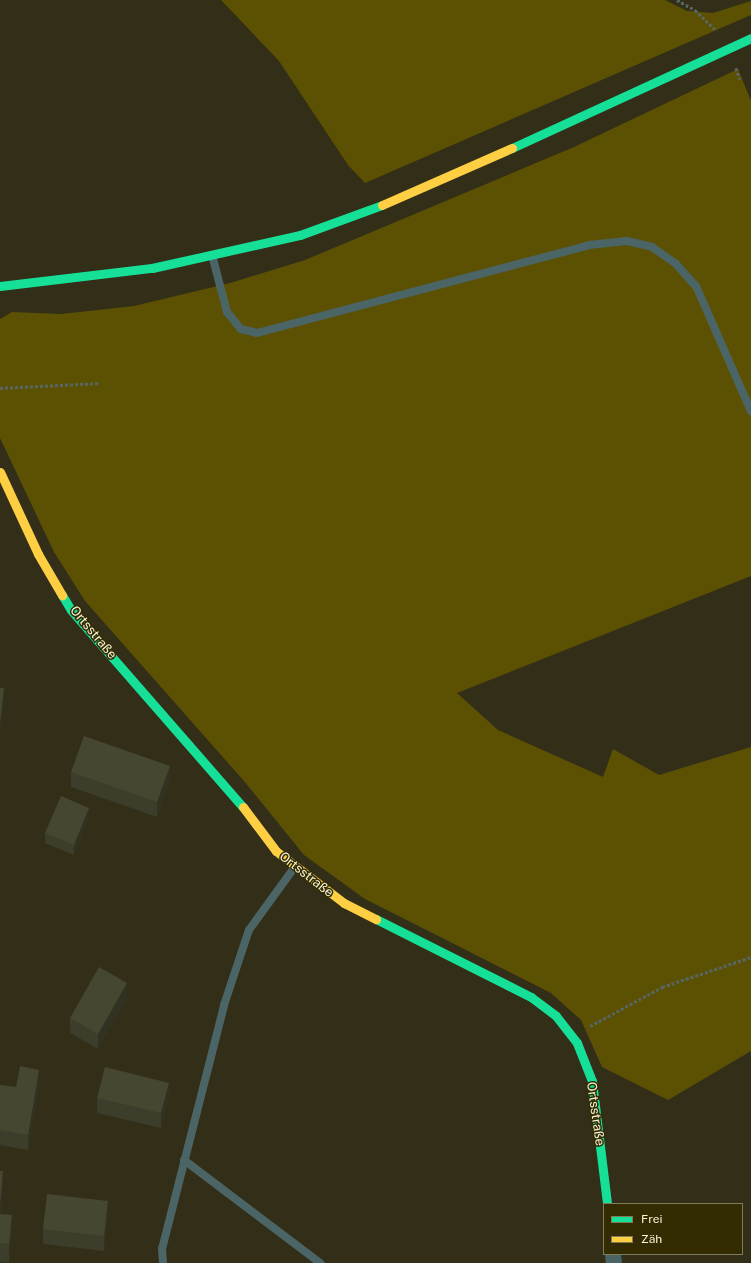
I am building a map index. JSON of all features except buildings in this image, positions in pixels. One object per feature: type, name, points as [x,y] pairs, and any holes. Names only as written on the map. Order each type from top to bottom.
[{"type":"street","points":[[0,286],[70,280],[212,254],[300,235],[404,197],[751,38]]},
{"type":"street","name":"Ortsstraße","points":[[0,472],[38,554],[71,610],[230,790],[276,851],[294,868],[344,904],[531,997],[556,1016],[572,1036],[592,1081],[607,1203]]},
{"type":"lane","points":[[212,254],[227,312],[241,329],[256,333],[590,245],[627,241],[652,247],[675,263],[696,286],[751,410]]},
{"type":"lane","points":[[163,1263],[162,1249],[224,1005],[249,930],[294,868]]},
{"type":"lane","points":[[184,1160],[320,1263]]},
{"type":"path","points":[[677,0],[695,10],[720,34]]},
{"type":"path","points":[[0,388],[100,383]]},
{"type":"path","points":[[572,1036],[662,987],[751,957]]},
{"type":"shaded area","points":[[221,0],[665,0],[687,11],[713,13],[751,1],[751,15],[365,183],[348,165],[279,61]]},
{"type":"shaded area","points":[[738,69],[751,101],[751,576],[457,693],[498,730],[603,777],[613,749],[659,775],[751,747],[751,1051],[668,1100],[602,1067],[581,1020],[551,993],[365,899],[304,855],[244,781],[85,601],[54,552],[0,438],[0,319],[12,312],[61,314],[134,306],[230,283],[305,260],[574,147]]},
{"type":"traffic: fast","points":[[512,148],[751,38]]},
{"type":"traffic: fast","points":[[0,286],[152,268],[300,235],[382,205]]},
{"type":"traffic: fast","points":[[62,595],[71,610],[243,807]]},
{"type":"traffic: fast","points":[[376,919],[531,997],[556,1016],[577,1043],[592,1081],[607,1203]]},
{"type":"traffic: slow","points":[[382,205],[512,148]]},
{"type":"traffic: slow","points":[[0,472],[38,554],[62,595]]},
{"type":"traffic: slow","points":[[243,807],[276,851],[344,903],[376,919]]}]
